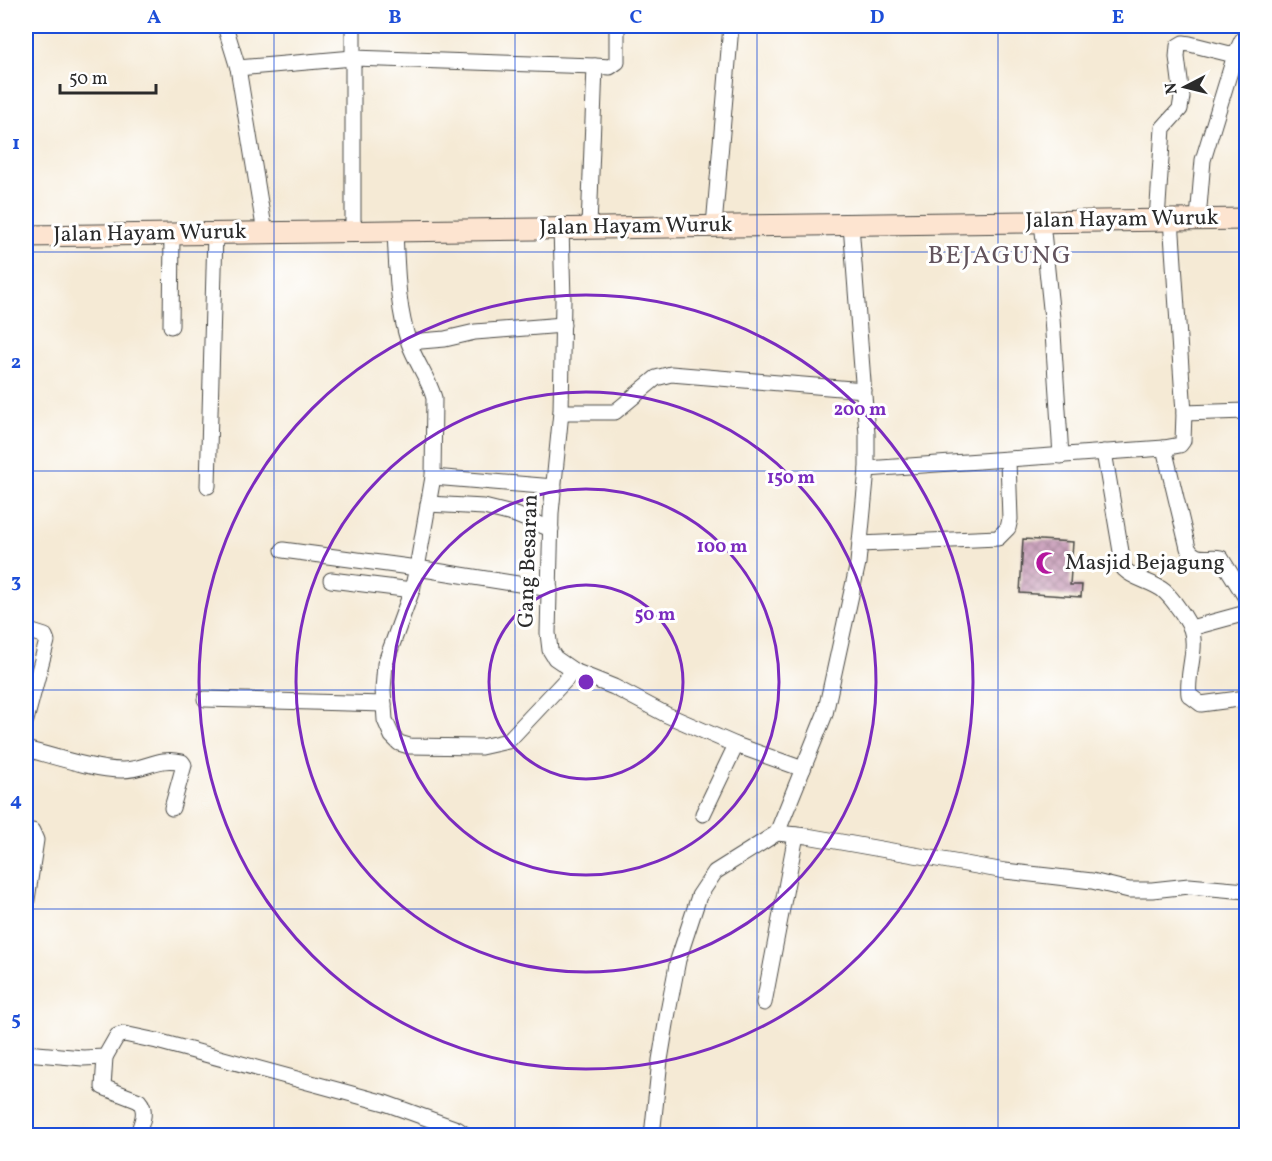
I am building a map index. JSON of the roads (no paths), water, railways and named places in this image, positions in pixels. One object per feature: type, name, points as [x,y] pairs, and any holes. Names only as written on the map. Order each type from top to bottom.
[{"type":"main road","name":"Jalan Hayam Wuruk","points":[[26,236],[1246,219]]},
{"type":"street","points":[[225,26],[238,68],[265,233]]},
{"type":"street","points":[[353,26],[353,233]]},
{"type":"street","points":[[238,68],[353,58],[610,67],[617,62],[616,26]]},
{"type":"street","points":[[714,226],[730,26]]},
{"type":"street","points":[[1198,219],[1203,160],[1241,57],[1242,40],[1246,38]]},
{"type":"street","points":[[867,469],[1061,456],[1180,445],[1183,441],[1184,413],[1164,219],[1163,128],[1180,109],[1182,97],[1177,48],[1181,44],[1190,44],[1241,57]]},
{"type":"street","points":[[589,227],[595,66]]},
{"type":"street","points":[[1041,222],[1052,318],[1061,456]]},
{"type":"street","points":[[652,1136],[668,1012],[678,960],[699,896],[715,872],[777,833],[825,714],[858,563],[867,469],[867,434],[851,225]]},
{"type":"street","name":"Gang Besaran","points":[[561,228],[563,325],[561,412],[551,529],[548,633],[550,650],[555,658],[574,671],[614,687],[667,715],[736,745],[803,769]]},
{"type":"street","points":[[395,232],[398,293],[409,342],[431,386],[434,398],[433,477],[412,590],[385,664],[384,704],[388,729],[399,742],[409,746],[481,747],[508,741],[574,671]]},
{"type":"street","points":[[171,326],[172,234]]},
{"type":"street","points":[[208,486],[215,234]]},
{"type":"street","points":[[409,342],[444,339],[475,332],[563,325]]},
{"type":"street","points":[[561,412],[615,412],[656,378],[671,374],[864,390]]},
{"type":"street","points":[[1184,413],[1246,411]]},
{"type":"street","points":[[1164,448],[1188,548],[1197,558],[1218,556],[1221,558],[1246,598]]},
{"type":"street","points":[[1104,452],[1124,569],[1127,573],[1156,584],[1174,601],[1191,628],[1189,695],[1201,704],[1246,698]]},
{"type":"street","points":[[860,544],[998,538],[1008,528],[1010,519],[1008,460]]},
{"type":"street","points":[[433,477],[554,487]]},
{"type":"street","points":[[428,504],[484,507],[516,515],[551,529]]},
{"type":"street","points":[[283,550],[549,589]]},
{"type":"street","points":[[331,580],[412,590]]},
{"type":"street","points":[[1191,628],[1246,613]]},
{"type":"street","points":[[26,630],[45,636],[47,641],[26,720]]},
{"type":"street","points":[[205,699],[384,704]]},
{"type":"street","points":[[703,814],[736,745]]},
{"type":"street","points":[[26,749],[120,770],[141,768],[165,759],[182,762],[184,765],[172,808]]},
{"type":"street","points":[[26,831],[33,831],[36,840],[26,906]]},
{"type":"street","points":[[777,833],[1005,871],[1092,881],[1129,890],[1189,886],[1246,891]]},
{"type":"street","points":[[764,1003],[796,835]]},
{"type":"street","points":[[137,1136],[144,1112],[143,1105],[139,1101],[102,1086],[105,1057],[120,1034],[157,1041],[385,1103],[457,1129],[467,1136]]},
{"type":"street","points":[[26,1053],[83,1059],[105,1057]]},
{"type":"place","name":"Masjid Bejagung","points":[[1047,563]]},
{"type":"district","name":"BEJAGUNG","points":[[1000,256]]}]
